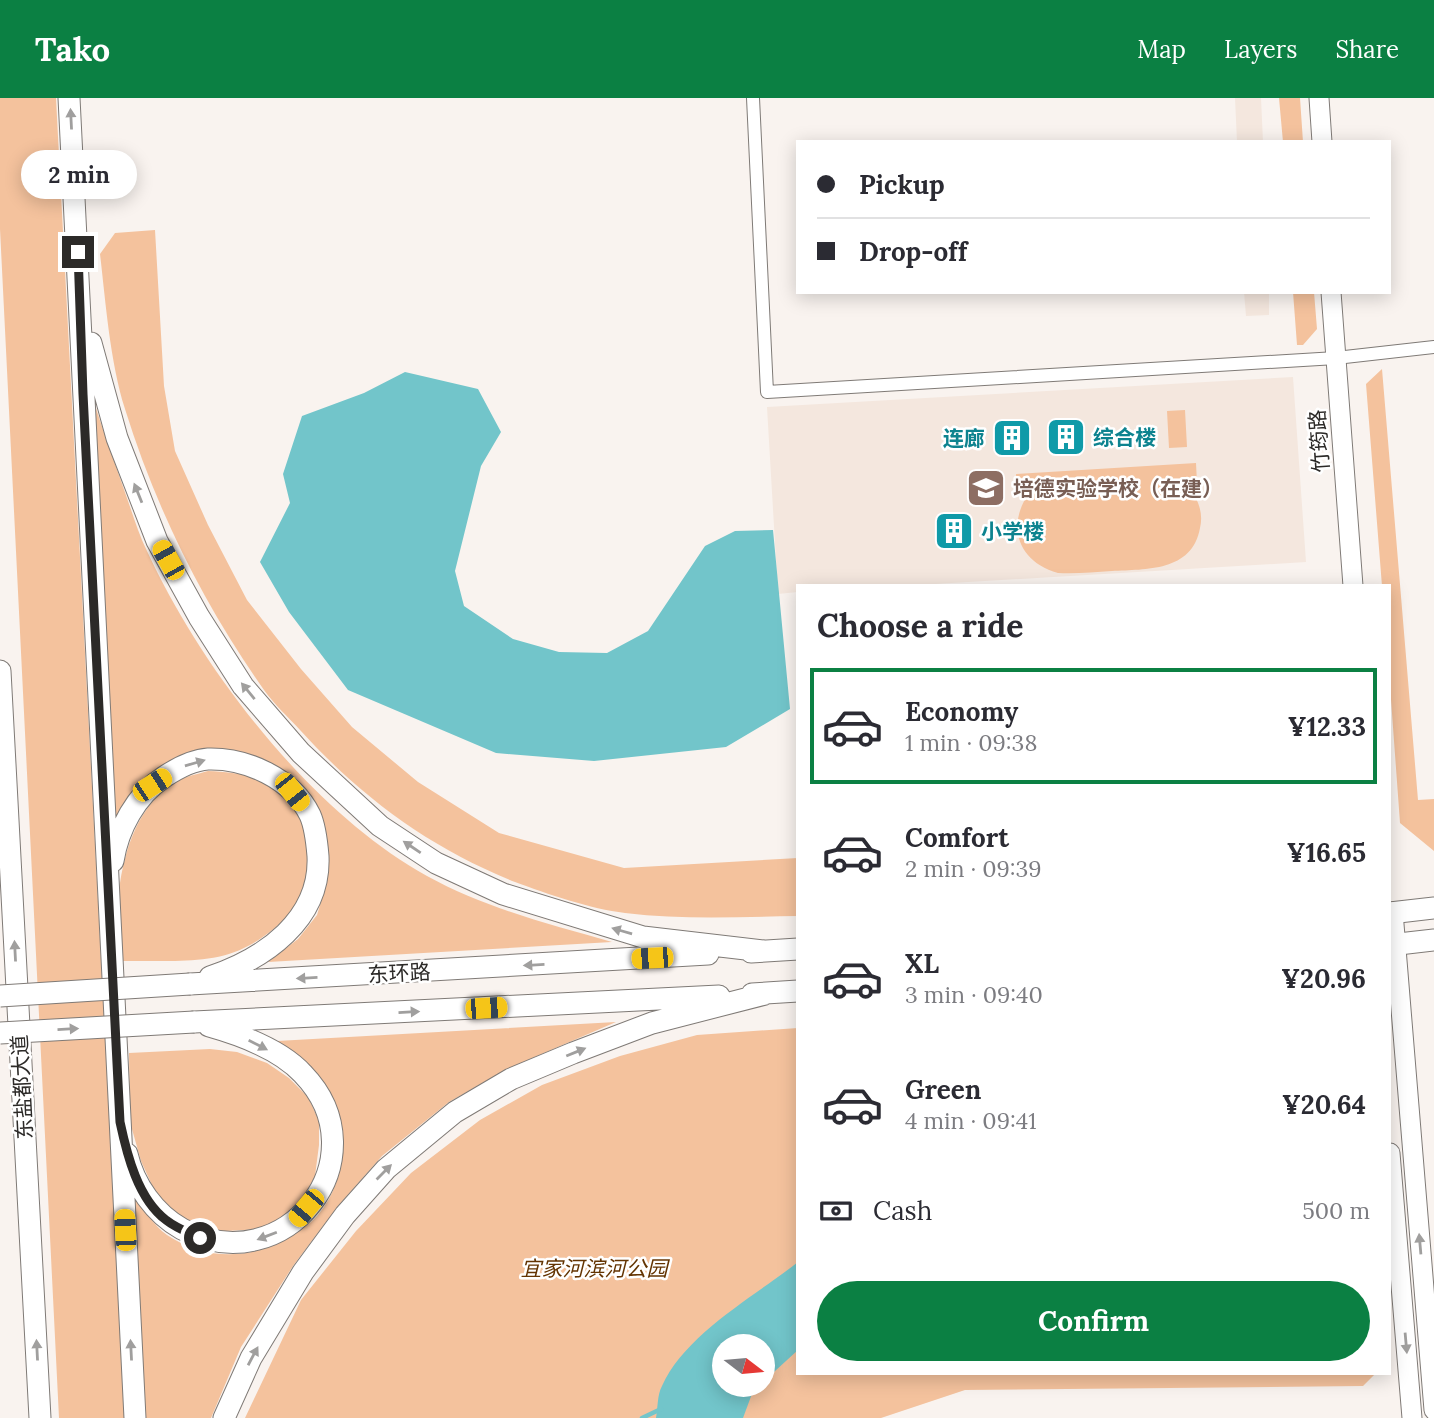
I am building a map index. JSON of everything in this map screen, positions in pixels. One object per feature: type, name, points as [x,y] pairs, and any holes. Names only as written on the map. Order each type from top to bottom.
[{"type":"highway","points":[[69,98],[135,1418]]},
{"type":"highway","points":[[81,304],[117,438],[157,541],[199,617],[243,686],[301,753],[380,826],[436,863],[503,894],[643,937],[762,951]]},
{"type":"highway","name":"东盐都大道","points":[[0,671],[40,1418]]},
{"type":"highway","points":[[108,891],[116,844],[130,814],[152,785],[179,768],[206,759],[232,762],[266,770],[292,792],[310,815],[317,845],[318,872],[313,895],[298,923],[277,942],[246,962],[190,984]]},
{"type":"highway","points":[[1391,913],[1434,908]]},
{"type":"highway","points":[[1392,945],[1434,940]]},
{"type":"highway","name":"东环路","points":[[0,996],[796,949]]},
{"type":"highway","points":[[374,975],[375,1014]]},
{"type":"highway","name":"东环路","points":[[0,1033],[796,991]]},
{"type":"highway","points":[[224,1418],[251,1358],[303,1272],[345,1215],[386,1169],[455,1112],[511,1079],[652,1023],[765,994]]},
{"type":"highway","points":[[120,1122],[130,1164],[144,1193],[165,1220],[200,1238],[230,1244],[264,1239],[294,1223],[318,1194],[331,1163],[332,1129],[323,1102],[303,1073],[278,1055],[245,1038],[194,1022]]},
{"type":"main road","points":[[1319,98],[1322,140]]},
{"type":"main road","name":"竹筠路","points":[[1331,294],[1353,584]]},
{"type":"main road","points":[[1391,913],[1434,1410]]},
{"type":"main road","points":[[1391,1165],[1412,1418]]},
{"type":"street","points":[[753,98],[768,392],[1336,358],[1434,347]]},
{"type":"shaded area","points":[[1235,98],[1261,98],[1263,140],[1237,140]]},
{"type":"shaded area","points":[[1244,294],[1269,294],[1269,315],[1246,316]]},
{"type":"shaded area","name":"培德实验学校（在建）","points":[[1293,377],[1306,562],[936,584],[796,584],[796,592],[778,594],[767,407]]},
{"type":"green space","points":[[0,98],[56,98],[125,1418],[59,1418],[0,229]]},
{"type":"green space","points":[[1279,98],[1300,98],[1303,140],[1283,140]]},
{"type":"green space","points":[[155,230],[164,386],[175,451],[208,525],[247,600],[301,669],[352,727],[418,782],[499,833],[624,868],[796,858],[796,916],[646,915],[612,911],[555,896],[484,868],[426,837],[373,799],[324,755],[264,690],[242,658],[202,590],[151,483],[125,409],[109,333],[100,254],[115,233]]},
{"type":"green space","points":[[1293,294],[1314,294],[1317,329],[1303,345],[1297,345]]},
{"type":"green space","points":[[1382,369],[1418,800],[1434,799],[1434,851],[1400,823],[1391,700],[1391,584],[1382,584],[1366,384]]},
{"type":"green space","points":[[92,396],[139,533],[170,597],[229,689],[264,734],[302,776],[342,815],[384,849],[427,876],[494,906],[612,942],[268,962],[298,939],[317,915],[326,885],[329,857],[324,825],[263,761],[233,751],[207,749],[175,759],[144,779],[114,821]]},
{"type":"green space","points":[[1185,410],[1187,447],[1169,448],[1167,411]]},
{"type":"green space","points":[[1196,463],[1197,483],[1186,484],[1199,504],[1200,528],[1188,553],[1178,560],[1139,570],[1058,573],[1033,561],[1025,552],[1020,541],[1018,518],[1029,493],[1017,493],[1016,474]]},
{"type":"green space","points":[[208,771],[242,774],[261,780],[293,805],[305,827],[309,852],[306,879],[297,903],[265,936],[219,957],[186,961],[121,961],[119,891],[125,859],[136,828],[143,814],[164,790],[181,779]]},
{"type":"green space","points":[[616,1022],[507,1069],[449,1102],[382,1156],[338,1206],[293,1266],[241,1347],[211,1418],[144,1418],[133,1195],[153,1222],[167,1235],[201,1251],[236,1254],[270,1247],[302,1229],[318,1215],[327,1202],[339,1174],[342,1144],[337,1114],[331,1099],[307,1067],[277,1041]]},
{"type":"green space","name":"宜家河滨河公园","points":[[796,1028],[796,1375],[1374,1375],[1363,1386],[965,1390],[881,1418],[245,1418],[301,1300],[356,1231],[411,1173],[480,1120],[542,1085],[620,1056],[697,1035]]},
{"type":"green space","points":[[210,1049],[237,1052],[267,1063],[289,1078],[308,1097],[319,1121],[315,1176],[302,1200],[284,1218],[262,1229],[209,1232],[180,1218],[156,1194],[141,1161],[130,1122],[129,1053]]},
{"type":"water","points":[[405,372],[478,389],[501,432],[481,466],[455,571],[464,606],[513,639],[559,652],[607,653],[648,631],[705,546],[735,531],[773,530],[790,709],[726,747],[594,761],[496,753],[348,690],[289,612],[260,562],[290,503],[283,474],[302,416],[364,393]]},
{"type":"water","points":[[796,1263],[796,1352],[775,1371],[775,1334],[712,1334],[712,1397],[751,1397],[743,1418],[656,1418],[660,1390],[673,1367],[704,1333]]},
{"type":"waterway","points":[[642,1418],[661,1409]]},
{"type":"place","name":"综合楼","points":[[1066,437]]},
{"type":"place","name":"连廊","points":[[1012,438]]},
{"type":"place","name":"培德实验学校（在建）","points":[[986,488]]},
{"type":"place","name":"小学楼","points":[[954,531]]},
{"type":"route","points":[[78,252],[120,1122],[130,1164],[144,1193],[165,1220],[200,1238]]}]
